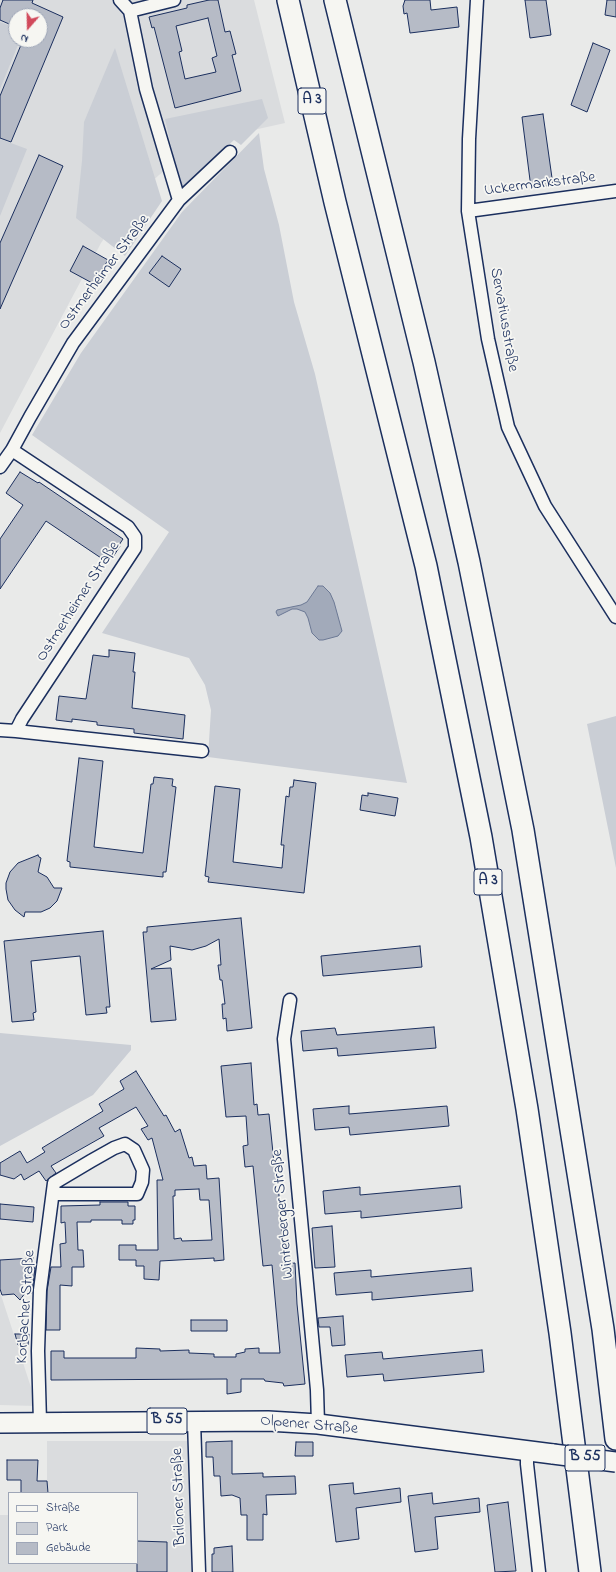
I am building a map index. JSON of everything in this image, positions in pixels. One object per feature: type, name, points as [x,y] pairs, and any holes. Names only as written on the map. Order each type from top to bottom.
[{"type":"highway","name":"A 3","points":[[288,0],[335,202],[426,566],[480,837],[527,1109],[560,1333],[590,1572]]},
{"type":"highway","points":[[335,0],[424,362],[469,562],[523,830],[603,1329],[616,1439]]},
{"type":"main road","name":"Olpener Straße","points":[[0,1422],[268,1421],[318,1424],[616,1462]]},
{"type":"street","points":[[120,0],[130,11],[146,89],[179,200]]},
{"type":"street","points":[[130,11],[174,0]]},
{"type":"street","name":"Servatiusstraße","points":[[477,0],[469,139],[468,211],[488,339],[508,427],[545,506],[616,616]]},
{"type":"street","name":"Ostmerheimer Straße","points":[[0,467],[12,450],[73,343],[179,200],[230,152]]},
{"type":"street","name":"Uckermarkstraße","points":[[468,211],[616,192]]},
{"type":"street","name":"Ostmerheimer Straße","points":[[12,450],[128,526],[135,537],[135,548],[22,719],[16,732]]},
{"type":"street","points":[[0,730],[202,751]]},
{"type":"street","name":"Winterberger Straße","points":[[290,1000],[284,1039],[317,1390],[318,1424]]},
{"type":"street","name":"Korbacher Straße","points":[[40,1422],[38,1351],[40,1290],[54,1184],[114,1148],[125,1144],[134,1150],[143,1170],[142,1182],[137,1194],[53,1194]]},
{"type":"street","name":"Briloner Straße","points":[[194,1421],[199,1572]]},
{"type":"street","points":[[527,1451],[527,1464],[539,1572]]},
{"type":"shaded area","points":[[0,0],[254,0],[285,123],[258,129],[212,143],[181,159],[159,175],[140,193],[120,215],[101,243],[0,433]]},
{"type":"shaded area","points":[[0,1292],[15,1338],[37,1406],[0,1405]]},
{"type":"shaded area","points":[[47,1441],[189,1441],[192,1572],[0,1572],[0,1515],[8,1515],[8,1564],[138,1564],[138,1492],[47,1492]]},
{"type":"green space","points":[[0,22],[8,25],[8,48],[17,48],[0,89]]},
{"type":"green space","points":[[115,48],[162,201],[125,256],[76,218],[82,161],[84,122]]},
{"type":"green space","points":[[262,99],[268,118],[241,145],[234,140],[181,189],[165,119]]},
{"type":"green space","points":[[259,133],[264,169],[279,225],[294,302],[315,374],[407,783],[208,757],[211,710],[205,685],[189,658],[102,633],[169,532],[32,435],[81,353],[182,212]]},
{"type":"green space","points":[[0,139],[27,149],[0,216]]},
{"type":"green space","points":[[616,716],[616,868],[587,724]]},
{"type":"green space","points":[[0,1033],[131,1045],[131,1050],[93,1095],[0,1146]]},
{"type":"water","points":[[318,586],[323,586],[330,593],[342,631],[338,636],[323,640],[319,640],[312,633],[305,612],[292,609],[278,616],[276,612],[277,610],[301,605],[307,602]]},
{"type":"building","points":[[3,0],[33,0],[32,3],[43,8],[8,8],[8,24],[0,20],[0,8]]},
{"type":"building","points":[[209,0],[218,0],[225,32],[230,31],[236,54],[232,55],[241,91],[175,108],[154,27],[152,28],[149,17],[187,8],[187,5]],"holes":[[[208,18],[217,56],[212,58],[216,72],[185,79],[179,52],[182,51],[176,26]]]},
{"type":"building","points":[[405,0],[430,0],[431,10],[457,7],[459,27],[410,33],[407,13],[404,14],[403,6]]},
{"type":"building","points":[[525,0],[546,0],[551,35],[530,38]]},
{"type":"building","points":[[607,0],[616,0],[616,17],[605,15]]},
{"type":"building","points":[[48,10],[63,17],[11,142],[0,138],[0,96],[20,48],[48,48]]},
{"type":"building","points":[[593,43],[610,50],[587,112],[571,105]]},
{"type":"building","points":[[543,114],[553,185],[531,188],[522,117]]},
{"type":"building","points":[[39,155],[63,166],[0,309],[0,243]]},
{"type":"building","points":[[83,246],[108,260],[94,284],[70,271]]},
{"type":"building","points":[[162,256],[181,269],[169,287],[149,273]]},
{"type":"building","points":[[20,472],[38,483],[39,482],[123,539],[113,557],[111,556],[107,562],[46,521],[0,589],[0,539],[23,505],[6,493]]},
{"type":"building","points":[[109,650],[135,653],[132,708],[185,715],[183,739],[134,733],[134,729],[97,725],[97,722],[72,719],[72,722],[56,720],[59,696],[86,699],[93,655],[109,657]]},
{"type":"building","points":[[79,758],[103,761],[94,847],[143,853],[151,784],[153,784],[154,777],[173,779],[172,786],[176,787],[166,872],[163,872],[163,877],[70,867],[70,862],[67,861]]},
{"type":"building","points":[[294,780],[316,783],[304,893],[208,882],[209,877],[205,876],[215,786],[240,789],[233,862],[282,868],[284,845],[281,845],[286,796],[289,797],[290,787],[293,787]]},
{"type":"building","points":[[368,793],[398,798],[395,816],[360,810],[362,795],[368,796]]},
{"type":"building","points":[[38,855],[41,858],[38,872],[47,877],[54,888],[62,888],[57,901],[50,908],[41,912],[25,912],[24,917],[15,910],[8,900],[6,883],[10,872],[18,863]]},
{"type":"building","points":[[241,918],[252,1028],[227,1031],[226,1018],[223,1019],[222,1004],[225,1004],[222,980],[220,980],[218,965],[221,965],[219,939],[206,946],[192,950],[170,946],[171,960],[151,969],[171,968],[176,1020],[151,1022],[143,932],[147,932],[147,927]]},
{"type":"building","points":[[103,931],[110,1007],[106,1007],[107,1013],[86,1015],[80,956],[31,961],[36,1012],[33,1013],[34,1020],[12,1022],[4,941]]},
{"type":"building","points":[[420,946],[422,967],[323,976],[321,956]]},
{"type":"building","points":[[434,1027],[436,1048],[338,1056],[337,1048],[303,1051],[301,1031],[335,1028],[337,1035]]},
{"type":"building","points":[[251,1063],[254,1105],[257,1104],[258,1115],[269,1114],[276,1182],[278,1182],[284,1264],[295,1263],[297,1304],[305,1384],[284,1386],[283,1383],[265,1381],[264,1379],[241,1379],[241,1392],[227,1394],[227,1379],[51,1380],[51,1351],[64,1351],[64,1358],[136,1358],[136,1348],[160,1349],[160,1351],[189,1350],[189,1353],[214,1354],[214,1357],[236,1357],[236,1354],[245,1352],[245,1349],[259,1348],[259,1353],[280,1353],[272,1265],[263,1266],[253,1166],[245,1167],[243,1146],[248,1145],[246,1116],[226,1117],[221,1066]]},
{"type":"building","points":[[136,1071],[164,1116],[166,1115],[175,1132],[180,1129],[189,1158],[192,1157],[194,1166],[206,1165],[207,1179],[219,1178],[224,1260],[214,1261],[214,1258],[160,1261],[159,1280],[144,1279],[144,1266],[136,1266],[136,1260],[119,1260],[119,1245],[136,1245],[136,1250],[158,1250],[157,1180],[163,1180],[152,1138],[148,1140],[141,1129],[148,1126],[136,1107],[99,1128],[104,1136],[51,1166],[56,1173],[46,1181],[39,1171],[24,1180],[21,1174],[14,1179],[0,1175],[0,1163],[20,1151],[27,1163],[45,1152],[42,1148],[103,1111],[99,1104],[124,1089],[120,1081]],"holes":[[[199,1189],[200,1200],[209,1200],[212,1240],[182,1241],[181,1238],[174,1239],[173,1196],[175,1196],[175,1190]]]},
{"type":"building","points":[[349,1106],[349,1114],[447,1106],[449,1126],[350,1135],[349,1127],[315,1130],[313,1109]]},
{"type":"building","points":[[460,1186],[462,1208],[361,1218],[361,1211],[325,1214],[323,1191],[360,1187],[360,1195]]},
{"type":"building","points":[[100,1202],[128,1202],[128,1206],[135,1206],[135,1220],[133,1220],[133,1224],[122,1224],[122,1220],[91,1220],[91,1222],[77,1222],[78,1250],[83,1250],[84,1267],[72,1267],[72,1286],[60,1285],[60,1330],[46,1330],[47,1291],[51,1267],[61,1267],[60,1244],[66,1243],[65,1222],[61,1223],[61,1206],[100,1205]]},
{"type":"building","points":[[0,1204],[34,1207],[33,1222],[0,1219]]},
{"type":"building","points":[[332,1226],[335,1267],[315,1268],[312,1228]]},
{"type":"building","points":[[33,1258],[35,1268],[32,1293],[25,1293],[20,1300],[14,1294],[2,1295],[0,1289],[0,1260]]},
{"type":"building","points":[[471,1268],[473,1291],[372,1300],[372,1292],[336,1295],[334,1273],[371,1270],[371,1277]]},
{"type":"building","points":[[343,1316],[345,1345],[332,1346],[330,1327],[319,1327],[318,1318]]},
{"type":"building","points":[[191,1320],[227,1320],[227,1331],[191,1331]]},
{"type":"building","points":[[15,1334],[29,1334],[28,1345],[18,1345]]},
{"type":"building","points":[[482,1350],[484,1372],[384,1381],[383,1374],[347,1377],[345,1355],[382,1352],[383,1359]]},
{"type":"building","points":[[232,1441],[232,1474],[263,1473],[263,1477],[295,1476],[296,1494],[266,1495],[267,1515],[263,1514],[263,1540],[247,1540],[247,1515],[241,1515],[240,1498],[232,1495],[221,1496],[220,1476],[214,1476],[213,1457],[206,1457],[206,1442]]},
{"type":"building","points":[[296,1442],[313,1442],[313,1456],[295,1456]]},
{"type":"building","points":[[7,1460],[38,1460],[37,1481],[47,1481],[48,1492],[21,1492],[21,1480],[7,1480]]},
{"type":"building","points":[[353,1483],[354,1494],[400,1488],[401,1502],[356,1508],[359,1539],[336,1542],[329,1485]]},
{"type":"building","points":[[432,1493],[433,1504],[479,1498],[480,1512],[435,1517],[438,1549],[415,1552],[408,1496]]},
{"type":"building","points":[[508,1502],[516,1571],[495,1572],[487,1505]]},
{"type":"building","points":[[138,1541],[167,1542],[167,1572],[137,1572]]},
{"type":"building","points":[[232,1546],[233,1572],[212,1572],[212,1554],[214,1554],[214,1548]]}]
